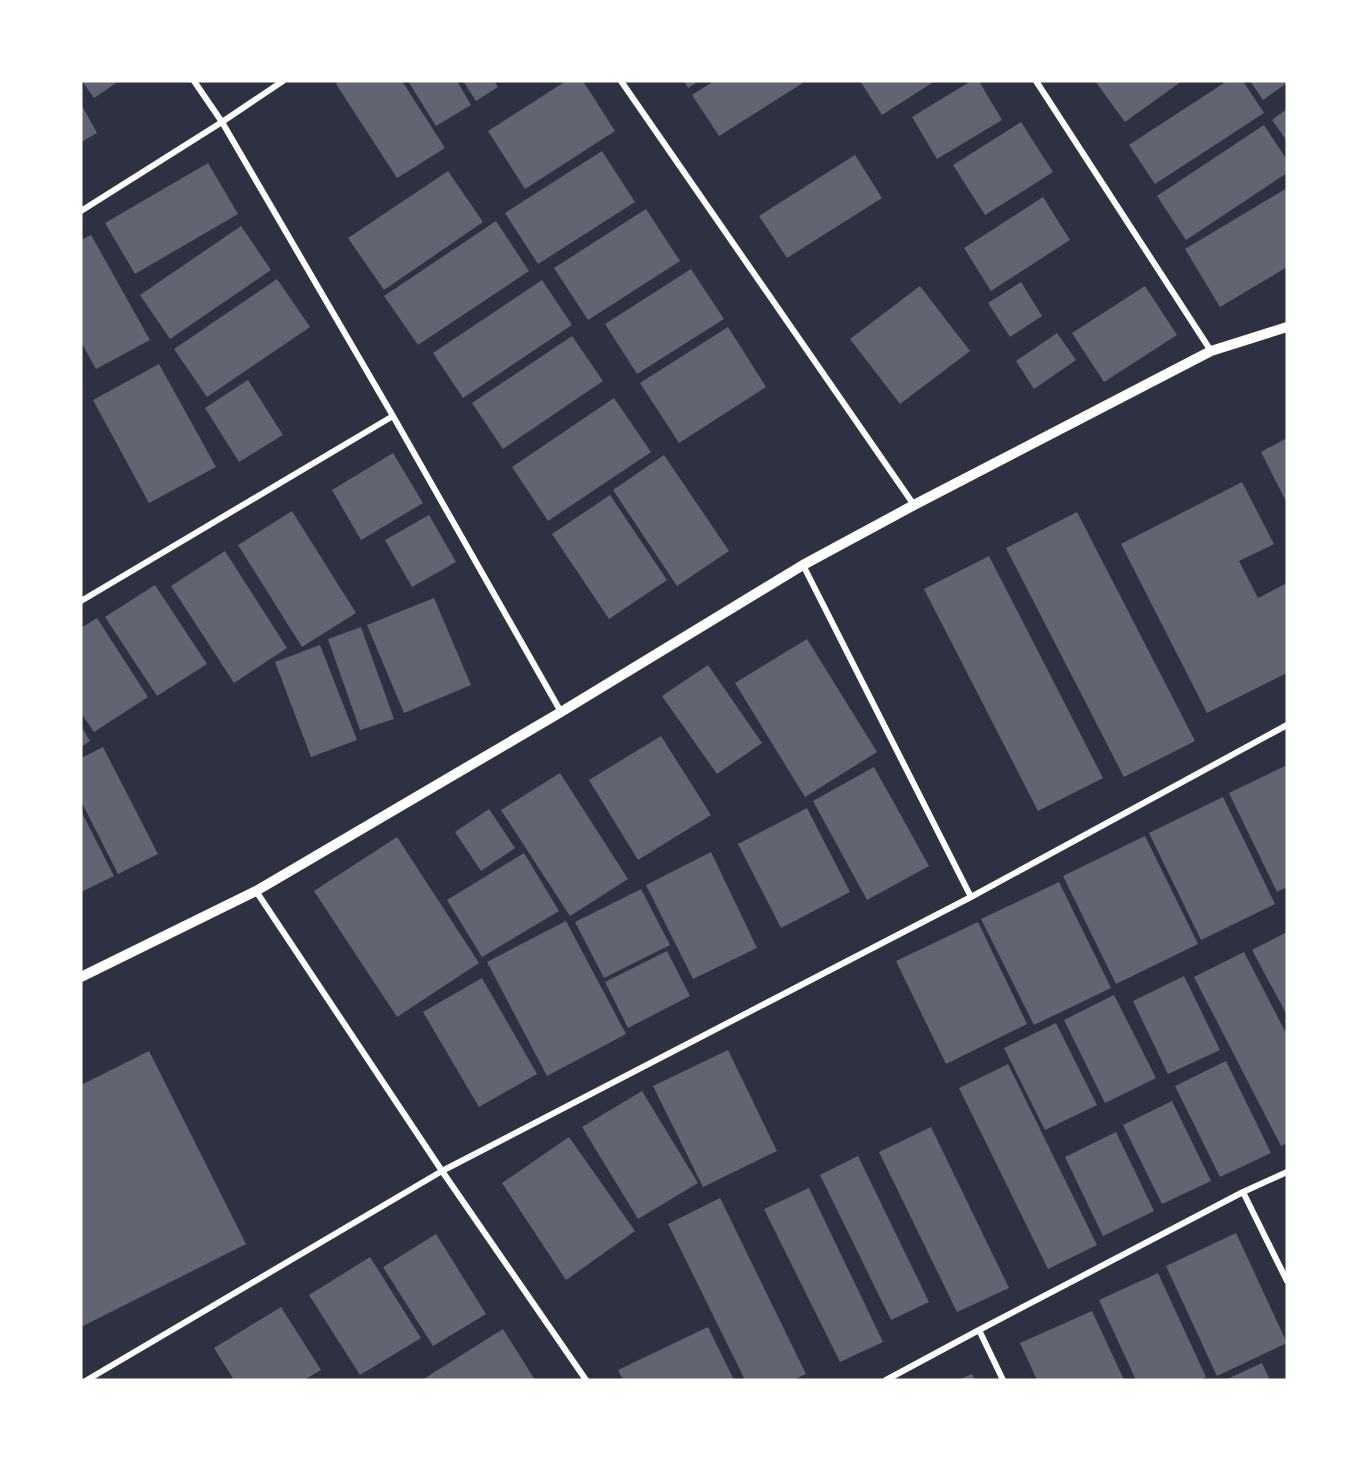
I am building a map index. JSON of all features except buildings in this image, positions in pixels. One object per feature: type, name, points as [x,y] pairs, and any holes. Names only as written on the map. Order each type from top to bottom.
[{"type":"street","points":[[194,81],[222,122],[561,712]]},
{"type":"street","points":[[81,211],[283,81]]},
{"type":"street","points":[[621,81],[914,506]]},
{"type":"street","points":[[1036,81],[1211,351]]},
{"type":"street","points":[[81,977],[256,891],[561,712],[803,565],[1211,351],[1287,327]]},
{"type":"street","points":[[81,601],[393,417]]},
{"type":"street","points":[[803,565],[971,897]]},
{"type":"street","points":[[87,1380],[442,1171],[971,897],[1287,725]]},
{"type":"street","points":[[256,891],[442,1171],[586,1380]]},
{"type":"street","points":[[886,1380],[1243,1192],[1287,1172]]},
{"type":"street","points":[[1243,1192],[1287,1281]]},
{"type":"street","points":[[979,1330],[1003,1380]]}]
